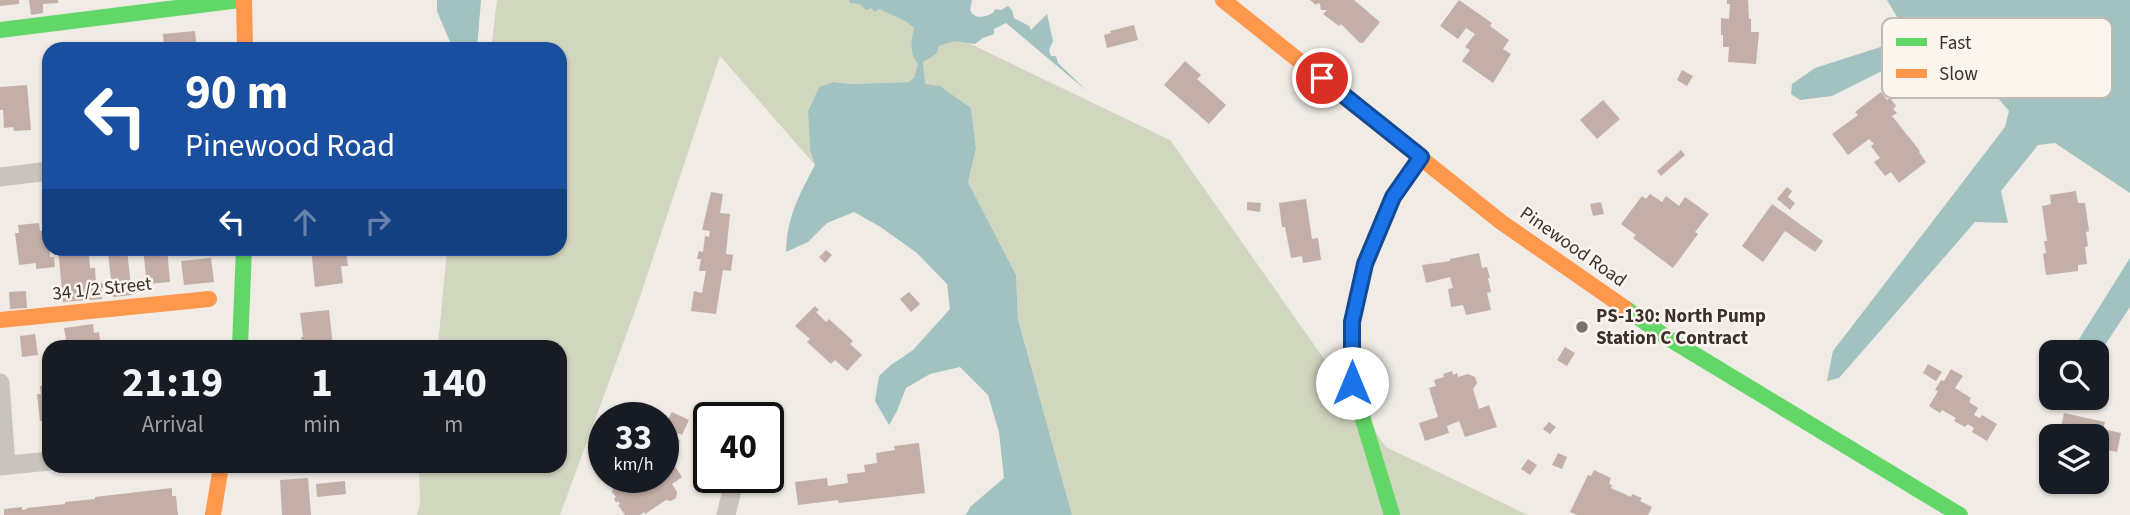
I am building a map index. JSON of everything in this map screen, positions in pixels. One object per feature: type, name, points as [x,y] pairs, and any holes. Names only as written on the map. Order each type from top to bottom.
[{"type":"street","points":[[0,30],[242,0],[245,42]]},
{"type":"street","name":"Pinewood Road","points":[[1223,0],[1500,222],[1666,337],[1960,515]]},
{"type":"street","points":[[1391,515],[1352,383],[1352,322],[1365,264],[1393,197],[1421,157]]},
{"type":"street","points":[[0,177],[42,172]]},
{"type":"street","points":[[240,340],[244,256]]},
{"type":"street","name":"34 1/2 Street","points":[[0,320],[208,299]]},
{"type":"street","points":[[0,383],[3,466],[42,462]]},
{"type":"street","points":[[213,515],[220,473]]},
{"type":"street","points":[[726,515],[731,493]]},
{"type":"green space","points":[[497,0],[879,0],[1170,140],[1386,447],[1528,515],[1072,515],[1018,318],[1016,275],[968,182],[976,149],[971,108],[940,86],[901,82],[833,82],[819,87],[808,111],[810,150],[815,165],[720,56],[639,300],[602,402],[588,402],[588,439],[560,515],[417,515],[420,504],[419,473],[567,473],[567,340],[439,340],[446,256],[567,256],[567,42],[492,42]]},
{"type":"water","points":[[437,0],[481,0],[478,42],[450,42],[437,11]]},
{"type":"water","points":[[849,0],[972,0],[970,10],[975,15],[987,16],[995,9],[1001,10],[1008,6],[1014,18],[1029,26],[1031,30],[1047,14],[1053,41],[1049,50],[1051,56],[1056,56],[1058,63],[1087,91],[1006,23],[994,29],[994,34],[975,44],[954,41],[939,46],[936,54],[923,62],[925,84],[940,86],[971,108],[976,149],[968,182],[1016,275],[1018,319],[1072,515],[966,515],[970,507],[1004,478],[999,432],[988,395],[960,367],[930,374],[906,388],[889,425],[875,401],[879,376],[913,350],[950,309],[947,284],[917,253],[854,212],[827,223],[808,242],[786,252],[791,217],[815,165],[810,150],[808,111],[819,87],[833,82],[909,82],[914,78],[918,64],[912,47],[914,28],[879,9],[875,12],[871,8],[866,10],[860,4],[850,3]]},
{"type":"water","points":[[1887,0],[2130,0],[2130,193],[2055,143],[2038,145],[2001,191],[2008,223],[1975,222],[1839,378],[1827,381],[1833,351],[2005,127],[2009,111],[1998,98],[2112,98],[2112,18],[1898,18]]},
{"type":"water","points":[[1882,46],[1882,71],[1832,96],[1800,100],[1791,94],[1792,84],[1815,68]]},
{"type":"water","points":[[2130,258],[2130,307],[2108,340],[2079,340]]},
{"type":"building","points":[[0,0],[19,0],[19,4],[0,6]]},
{"type":"building","points":[[29,0],[58,0],[58,3],[43,4],[43,13],[31,15]]},
{"type":"building","points":[[1310,0],[1354,0],[1380,22],[1363,43],[1360,43],[1341,24],[1339,26],[1323,14],[1327,10],[1321,10],[1320,4],[1316,5]]},
{"type":"building","points":[[1459,0],[1492,23],[1490,26],[1509,40],[1503,49],[1511,54],[1493,83],[1462,61],[1470,50],[1465,47],[1475,34],[1466,28],[1458,39],[1440,26]]},
{"type":"building","points":[[1727,0],[1748,0],[1751,32],[1759,32],[1756,64],[1728,62],[1729,47],[1723,47],[1721,35],[1721,18],[1729,19],[1730,4],[1727,4]]},
{"type":"building","points":[[1134,25],[1138,40],[1107,48],[1104,35]]},
{"type":"building","points":[[195,31],[196,42],[164,42],[163,34]]},
{"type":"building","points":[[1185,61],[1201,75],[1197,79],[1226,105],[1209,124],[1164,85]]},
{"type":"building","points":[[1682,70],[1693,76],[1687,86],[1677,80]]},
{"type":"building","points":[[27,85],[31,130],[14,131],[13,127],[4,128],[3,110],[0,110],[0,87]]},
{"type":"building","points":[[1881,92],[1882,98],[1890,98],[1897,113],[1892,116],[1926,162],[1899,183],[1891,172],[1885,176],[1874,162],[1880,158],[1869,139],[1848,155],[1832,134],[1858,115],[1855,112]]},
{"type":"building","points":[[1603,100],[1620,119],[1597,139],[1580,120]]},
{"type":"building","points":[[1681,150],[1685,155],[1661,176],[1657,171]]},
{"type":"building","points":[[1787,187],[1792,191],[1788,197],[1795,203],[1790,210],[1777,199]]},
{"type":"building","points":[[2076,191],[2078,203],[2085,203],[2089,231],[2086,232],[2088,246],[2085,247],[2087,264],[2078,265],[2078,271],[2046,275],[2043,254],[2046,253],[2044,241],[2047,241],[2042,206],[2051,204],[2050,195]]},
{"type":"building","points":[[711,192],[723,194],[720,213],[730,214],[726,254],[733,255],[731,271],[723,270],[716,314],[691,311],[694,291],[702,293],[706,271],[699,271],[701,259],[697,259],[699,251],[703,252],[705,236],[709,237],[710,231],[702,230]]},
{"type":"building","points":[[1650,194],[1662,202],[1666,196],[1679,206],[1685,197],[1709,214],[1673,268],[1633,238],[1636,235],[1621,224],[1642,196],[1646,199]]},
{"type":"building","points":[[1306,199],[1312,239],[1318,238],[1321,260],[1303,263],[1302,256],[1291,258],[1285,227],[1282,227],[1279,203]]},
{"type":"building","points":[[1247,202],[1261,203],[1260,212],[1247,210]]},
{"type":"building","points":[[1601,202],[1604,214],[1593,216],[1590,204]]},
{"type":"building","points":[[1772,204],[1823,241],[1815,252],[1785,231],[1763,262],[1742,246]]},
{"type":"building","points":[[39,223],[42,230],[42,256],[54,257],[55,267],[36,269],[36,263],[19,265],[15,233],[19,233],[18,225]]},
{"type":"building","points":[[826,250],[832,255],[825,263],[819,257]]},
{"type":"building","points":[[1479,253],[1482,268],[1487,267],[1490,278],[1491,292],[1487,293],[1491,310],[1466,315],[1463,305],[1451,307],[1448,289],[1453,288],[1450,277],[1426,283],[1422,265]]},
{"type":"building","points":[[59,256],[89,256],[90,268],[95,268],[96,282],[91,283],[103,283],[102,299],[63,302]]},
{"type":"building","points":[[108,256],[128,256],[132,295],[113,297]]},
{"type":"building","points":[[144,256],[168,256],[170,282],[147,284]]},
{"type":"building","points":[[312,256],[347,256],[348,266],[341,266],[343,283],[315,287]]},
{"type":"building","points":[[211,258],[214,282],[184,285],[181,261]]},
{"type":"building","points":[[26,291],[27,308],[10,309],[9,292]]},
{"type":"building","points":[[909,292],[920,304],[911,312],[900,299]]},
{"type":"building","points":[[815,306],[819,310],[816,312],[826,322],[829,319],[853,341],[850,344],[862,355],[847,371],[835,360],[831,364],[807,342],[810,339],[795,326]]},
{"type":"building","points":[[329,310],[332,340],[301,340],[300,313]]},
{"type":"building","name":"PS-130: North Pump Station C Contract","points":[[1581,318],[1590,325],[1583,335],[1574,329]]},
{"type":"building","points":[[93,324],[94,333],[99,332],[100,340],[66,340],[64,328]]},
{"type":"building","points":[[35,334],[38,355],[22,357],[20,336]]},
{"type":"building","points":[[1565,347],[1575,353],[1567,366],[1557,360]]},
{"type":"building","points":[[1928,364],[1942,372],[1936,381],[1923,373]]},
{"type":"building","points":[[1951,369],[1963,376],[1955,388],[1971,398],[1969,402],[1978,408],[1974,415],[1980,418],[1982,415],[1997,424],[1987,441],[1972,432],[1974,428],[1968,424],[1965,427],[1954,421],[1956,418],[1929,406],[1938,391],[1935,390]]},
{"type":"building","points":[[1452,371],[1453,375],[1457,373],[1458,377],[1468,374],[1475,377],[1477,383],[1473,389],[1479,409],[1489,405],[1497,427],[1465,437],[1459,421],[1447,426],[1449,433],[1425,441],[1419,423],[1438,417],[1429,388],[1436,386],[1434,380]]},
{"type":"building","points":[[42,386],[42,421],[37,394],[41,394]]},
{"type":"building","points":[[2064,413],[2105,422],[2104,424],[2062,424]]},
{"type":"building","points":[[679,415],[689,420],[682,435],[679,434]]},
{"type":"building","points":[[1549,422],[1556,427],[1550,434],[1543,429]]},
{"type":"building","points":[[2109,430],[2121,433],[2117,452],[2109,450]]},
{"type":"building","points":[[919,443],[925,493],[798,505],[795,482],[827,478],[828,486],[848,483],[847,474],[865,472],[864,465],[877,463],[876,453],[895,450],[894,446]]},
{"type":"building","points":[[1558,453],[1567,457],[1562,469],[1552,465]]},
{"type":"building","points":[[1528,459],[1537,465],[1530,475],[1521,469]]},
{"type":"building","points":[[1594,470],[1611,478],[1611,488],[1631,497],[1632,494],[1642,498],[1640,501],[1652,507],[1648,515],[1577,515],[1570,512],[1588,475],[1591,476]]},
{"type":"building","points":[[308,478],[311,515],[282,515],[280,480]]},
{"type":"building","points":[[345,481],[346,494],[317,497],[316,484]]},
{"type":"building","points":[[172,488],[172,496],[176,496],[178,515],[4,515],[4,509],[22,507],[22,510],[95,497]]},
{"type":"building","points":[[613,493],[677,493],[676,498],[671,501],[666,500],[640,515],[625,515],[618,501],[616,503]]},
{"type":"traffic: fast","points":[[0,30],[240,0]]},
{"type":"traffic: fast","points":[[1392,515],[1352,383],[1352,322],[1365,264],[1393,197],[1421,157]]},
{"type":"traffic: fast","points":[[240,340],[244,256]]},
{"type":"traffic: fast","points":[[1625,308],[1666,337],[1960,515]]},
{"type":"traffic: slow","points":[[244,0],[245,42]]},
{"type":"traffic: slow","points":[[1223,0],[1501,222],[1625,308]]},
{"type":"traffic: slow","points":[[0,320],[209,299]]},
{"type":"traffic: slow","points":[[213,515],[220,473]]},
{"type":"place","name":"PS-130: North Pump Station C Contract","points":[[1582,327]]},
{"type":"route","points":[[1322,78],[1421,157],[1393,197],[1365,264],[1352,322],[1352,383]]}]
